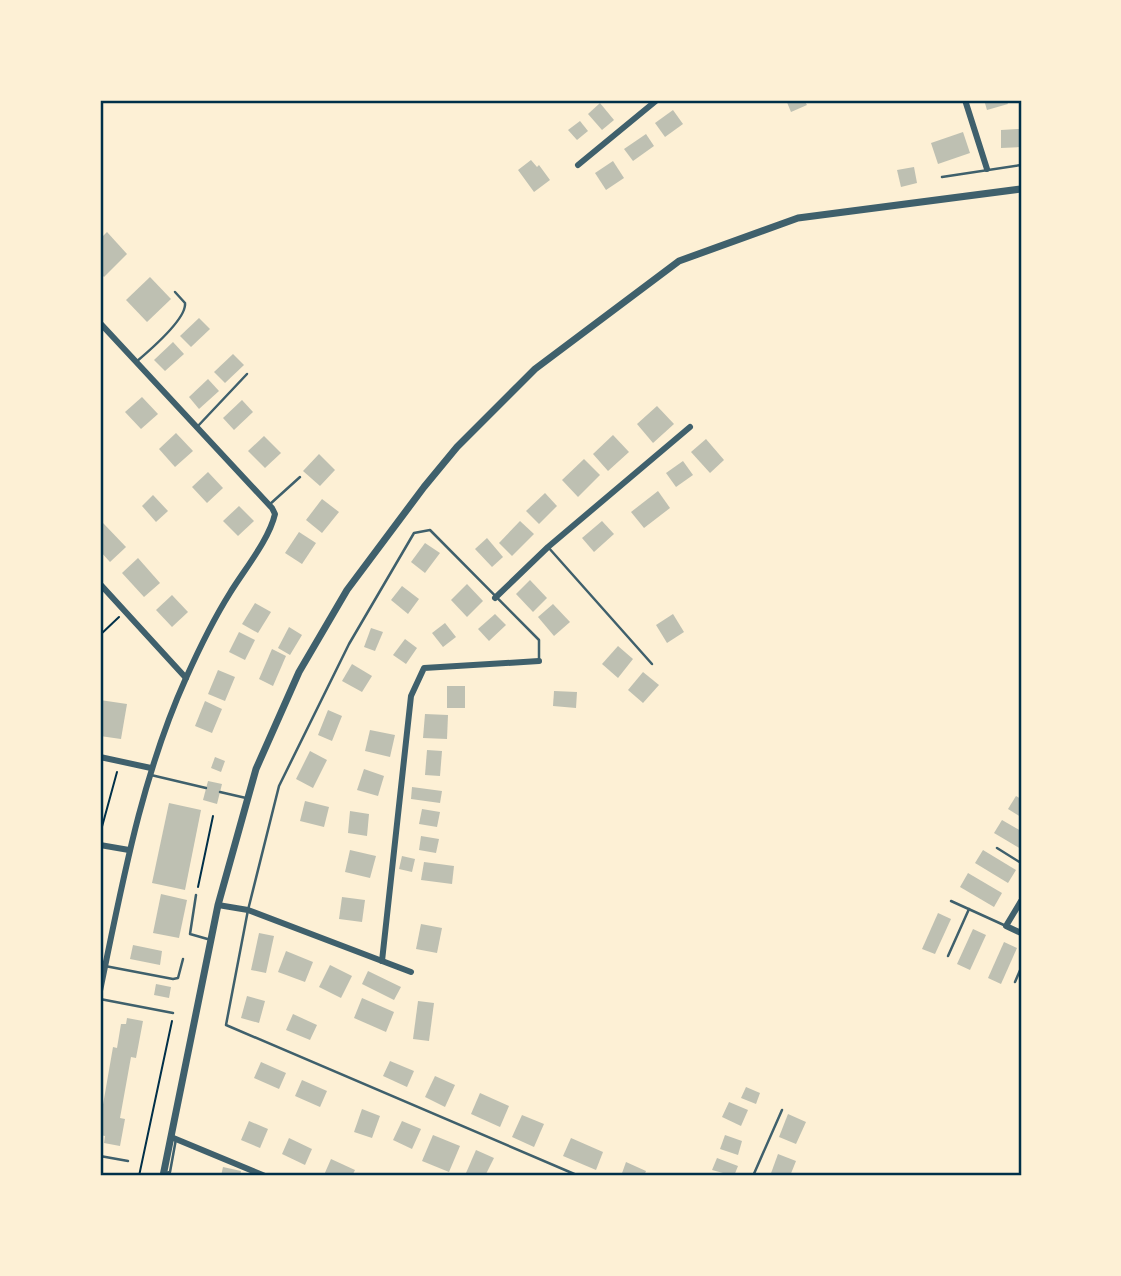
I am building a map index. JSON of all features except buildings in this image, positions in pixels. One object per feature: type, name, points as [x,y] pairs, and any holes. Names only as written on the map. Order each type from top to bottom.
[{"type":"street","points":[[578,166],[657,100]]},
{"type":"street","points":[[965,100],[988,169]]},
{"type":"street","points":[[163,1175],[174,1138],[218,905],[246,798],[261,756],[299,671],[347,590],[424,486],[457,447],[535,369],[679,261],[798,218],[1021,189]]},
{"type":"street","points":[[100,323],[270,505],[275,514],[228,596],[186,678],[160,740],[129,850],[100,991]]},
{"type":"street","points":[[495,598],[548,547],[690,427]]},
{"type":"street","points":[[100,584],[186,678]]},
{"type":"street","points":[[382,961],[411,696],[424,668],[539,660]]},
{"type":"street","points":[[100,757],[150,771]]},
{"type":"street","points":[[100,845],[129,850]]},
{"type":"street","points":[[1021,901],[1006,926],[1021,933]]},
{"type":"street","points":[[218,905],[248,910],[411,972]]},
{"type":"street","points":[[174,1138],[265,1176]]},
{"type":"lane","points":[[942,177],[1021,165]]},
{"type":"lane","points":[[136,362],[166,335],[185,309],[185,303],[175,292]]},
{"type":"lane","points":[[197,427],[247,374]]},
{"type":"lane","points":[[270,505],[300,477]]},
{"type":"lane","points":[[539,660],[539,640],[430,530],[414,533],[349,644],[279,786],[248,910],[226,1025],[579,1176]]},
{"type":"lane","points":[[548,547],[652,664]]},
{"type":"lane","points":[[150,771],[206,788]]},
{"type":"lane","points":[[220,792],[246,798]]},
{"type":"lane","points":[[997,848],[1021,863]]},
{"type":"lane","points":[[197,895],[190,934],[211,940]]},
{"type":"lane","points":[[951,901],[1006,926]]},
{"type":"lane","points":[[948,956],[969,909]]},
{"type":"lane","points":[[105,966],[178,978],[183,959]]},
{"type":"lane","points":[[1015,982],[1021,968]]},
{"type":"lane","points":[[100,999],[173,1013]]},
{"type":"lane","points":[[753,1176],[782,1111]]},
{"type":"lane","points":[[100,1156],[128,1161]]},
{"type":"path","points":[[100,635],[125,611]]},
{"type":"path","points":[[100,837],[120,761]]},
{"type":"path","points":[[197,895],[213,816]]},
{"type":"path","points":[[139,1176],[173,1013]]}]
